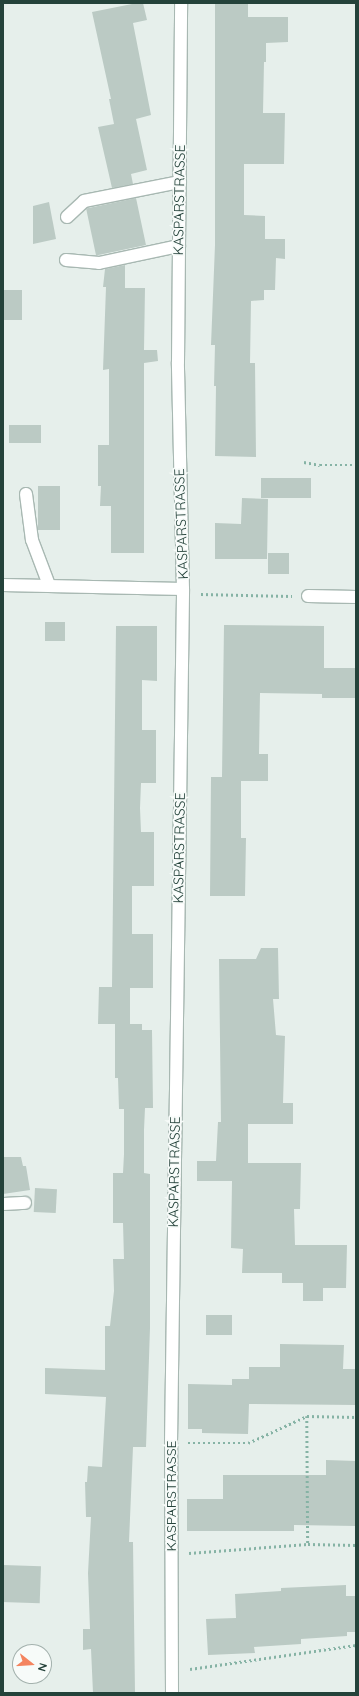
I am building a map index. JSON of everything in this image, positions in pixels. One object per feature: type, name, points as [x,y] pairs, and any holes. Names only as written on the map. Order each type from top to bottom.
[{"type":"street","name":"KASPARSTRASSE","points":[[172,1693],[171,1443],[183,589],[178,461],[181,3]]},
{"type":"street","points":[[67,217],[84,201],[180,182]]},
{"type":"street","points":[[66,260],[99,263],[179,246]]},
{"type":"street","points":[[26,494],[32,540],[49,585]]},
{"type":"street","points":[[3,585],[183,589]]},
{"type":"street","points":[[308,596],[356,597]]},
{"type":"street","points":[[3,1204],[25,1203]]},
{"type":"path","points":[[304,462],[320,465],[356,465]]},
{"type":"path","points":[[183,589],[196,594],[308,596]]},
{"type":"path","points":[[307,1416],[308,1544]]},
{"type":"path","points":[[171,1443],[248,1443],[307,1416],[356,1417]]},
{"type":"path","points":[[171,1554],[308,1544],[356,1545]]},
{"type":"path","points":[[171,1672],[356,1646]]},
{"type":"building","points":[[143,3],[147,20],[133,23],[151,115],[136,119],[147,170],[131,174],[133,184],[112,188],[98,127],[114,124],[109,99],[111,99],[92,12]]},
{"type":"building","points":[[215,3],[248,3],[248,17],[288,17],[288,42],[266,43],[266,62],[264,62],[263,113],[285,113],[284,164],[244,164],[244,215],[265,216],[265,239],[285,239],[285,259],[276,258],[275,290],[264,290],[264,300],[251,301],[250,363],[255,363],[256,457],[215,456],[215,345],[211,345],[215,245]]},
{"type":"building","points":[[136,198],[146,245],[96,256],[86,209]]},
{"type":"building","points":[[49,202],[56,239],[33,244],[33,206]]},
{"type":"building","points":[[125,265],[125,288],[145,288],[144,350],[157,350],[158,361],[144,363],[144,553],[111,553],[111,506],[100,506],[101,486],[98,486],[98,445],[109,445],[109,369],[103,370],[106,287],[103,287],[105,269]]},
{"type":"building","points":[[3,290],[22,290],[22,320],[3,320]]},
{"type":"building","points":[[9,425],[41,425],[41,443],[9,443]]},
{"type":"building","points":[[261,478],[311,478],[311,498],[261,498]]},
{"type":"building","points":[[38,486],[60,486],[60,530],[38,530]]},
{"type":"building","points":[[242,498],[268,499],[267,559],[215,559],[215,523],[241,524]]},
{"type":"building","points":[[268,553],[289,553],[289,574],[268,574]]},
{"type":"building","points":[[45,622],[65,622],[65,641],[45,641]]},
{"type":"building","points":[[224,625],[324,626],[324,668],[356,668],[356,698],[322,698],[322,694],[260,693],[259,754],[268,754],[268,781],[241,781],[241,838],[246,838],[245,896],[210,896],[211,777],[222,777]]},
{"type":"building","points":[[116,626],[157,626],[157,681],[142,680],[142,730],[156,730],[156,783],[141,783],[140,808],[141,832],[154,832],[154,886],[132,886],[132,934],[153,934],[153,988],[130,988],[130,1024],[142,1024],[142,1030],[152,1030],[153,1108],[145,1108],[144,1130],[144,1173],[150,1174],[150,1328],[146,1447],[133,1447],[129,1542],[133,1542],[135,1693],[93,1693],[91,1649],[83,1650],[83,1629],[90,1629],[88,1573],[91,1517],[86,1517],[85,1482],[87,1482],[88,1466],[102,1467],[106,1397],[45,1394],[45,1368],[105,1370],[105,1326],[110,1326],[114,1291],[113,1259],[124,1259],[123,1223],[113,1223],[113,1173],[123,1173],[124,1154],[124,1109],[119,1109],[118,1078],[115,1078],[115,1024],[98,1024],[99,987],[112,987]]},
{"type":"building","points":[[261,948],[278,948],[279,999],[273,999],[276,1035],[285,1036],[283,1103],[293,1103],[293,1124],[248,1124],[248,1163],[301,1163],[300,1209],[294,1209],[295,1245],[347,1245],[346,1288],[323,1288],[323,1301],[303,1301],[303,1283],[282,1283],[282,1273],[242,1273],[243,1249],[231,1248],[232,1181],[197,1181],[197,1161],[216,1161],[218,1122],[221,1122],[219,959],[256,959]]},
{"type":"building","points":[[4,1157],[21,1157],[23,1166],[26,1166],[30,1190],[3,1194]]},
{"type":"building","points":[[35,1188],[57,1189],[56,1213],[34,1212]]},
{"type":"building","points":[[206,1315],[232,1315],[232,1335],[206,1335]]},
{"type":"building","points":[[280,1344],[344,1345],[343,1369],[356,1369],[356,1405],[249,1404],[248,1434],[202,1433],[202,1429],[188,1429],[188,1384],[232,1385],[232,1379],[249,1379],[249,1367],[280,1367]]},
{"type":"building","points":[[326,1460],[356,1461],[356,1526],[294,1525],[294,1531],[187,1531],[187,1499],[223,1499],[223,1475],[326,1475]]},
{"type":"building","points":[[3,1565],[41,1566],[40,1603],[3,1602]]},
{"type":"building","points":[[346,1585],[346,1596],[356,1596],[356,1632],[347,1632],[347,1636],[301,1639],[301,1644],[254,1647],[255,1653],[208,1655],[206,1619],[236,1618],[235,1594],[281,1591],[281,1588]]}]
